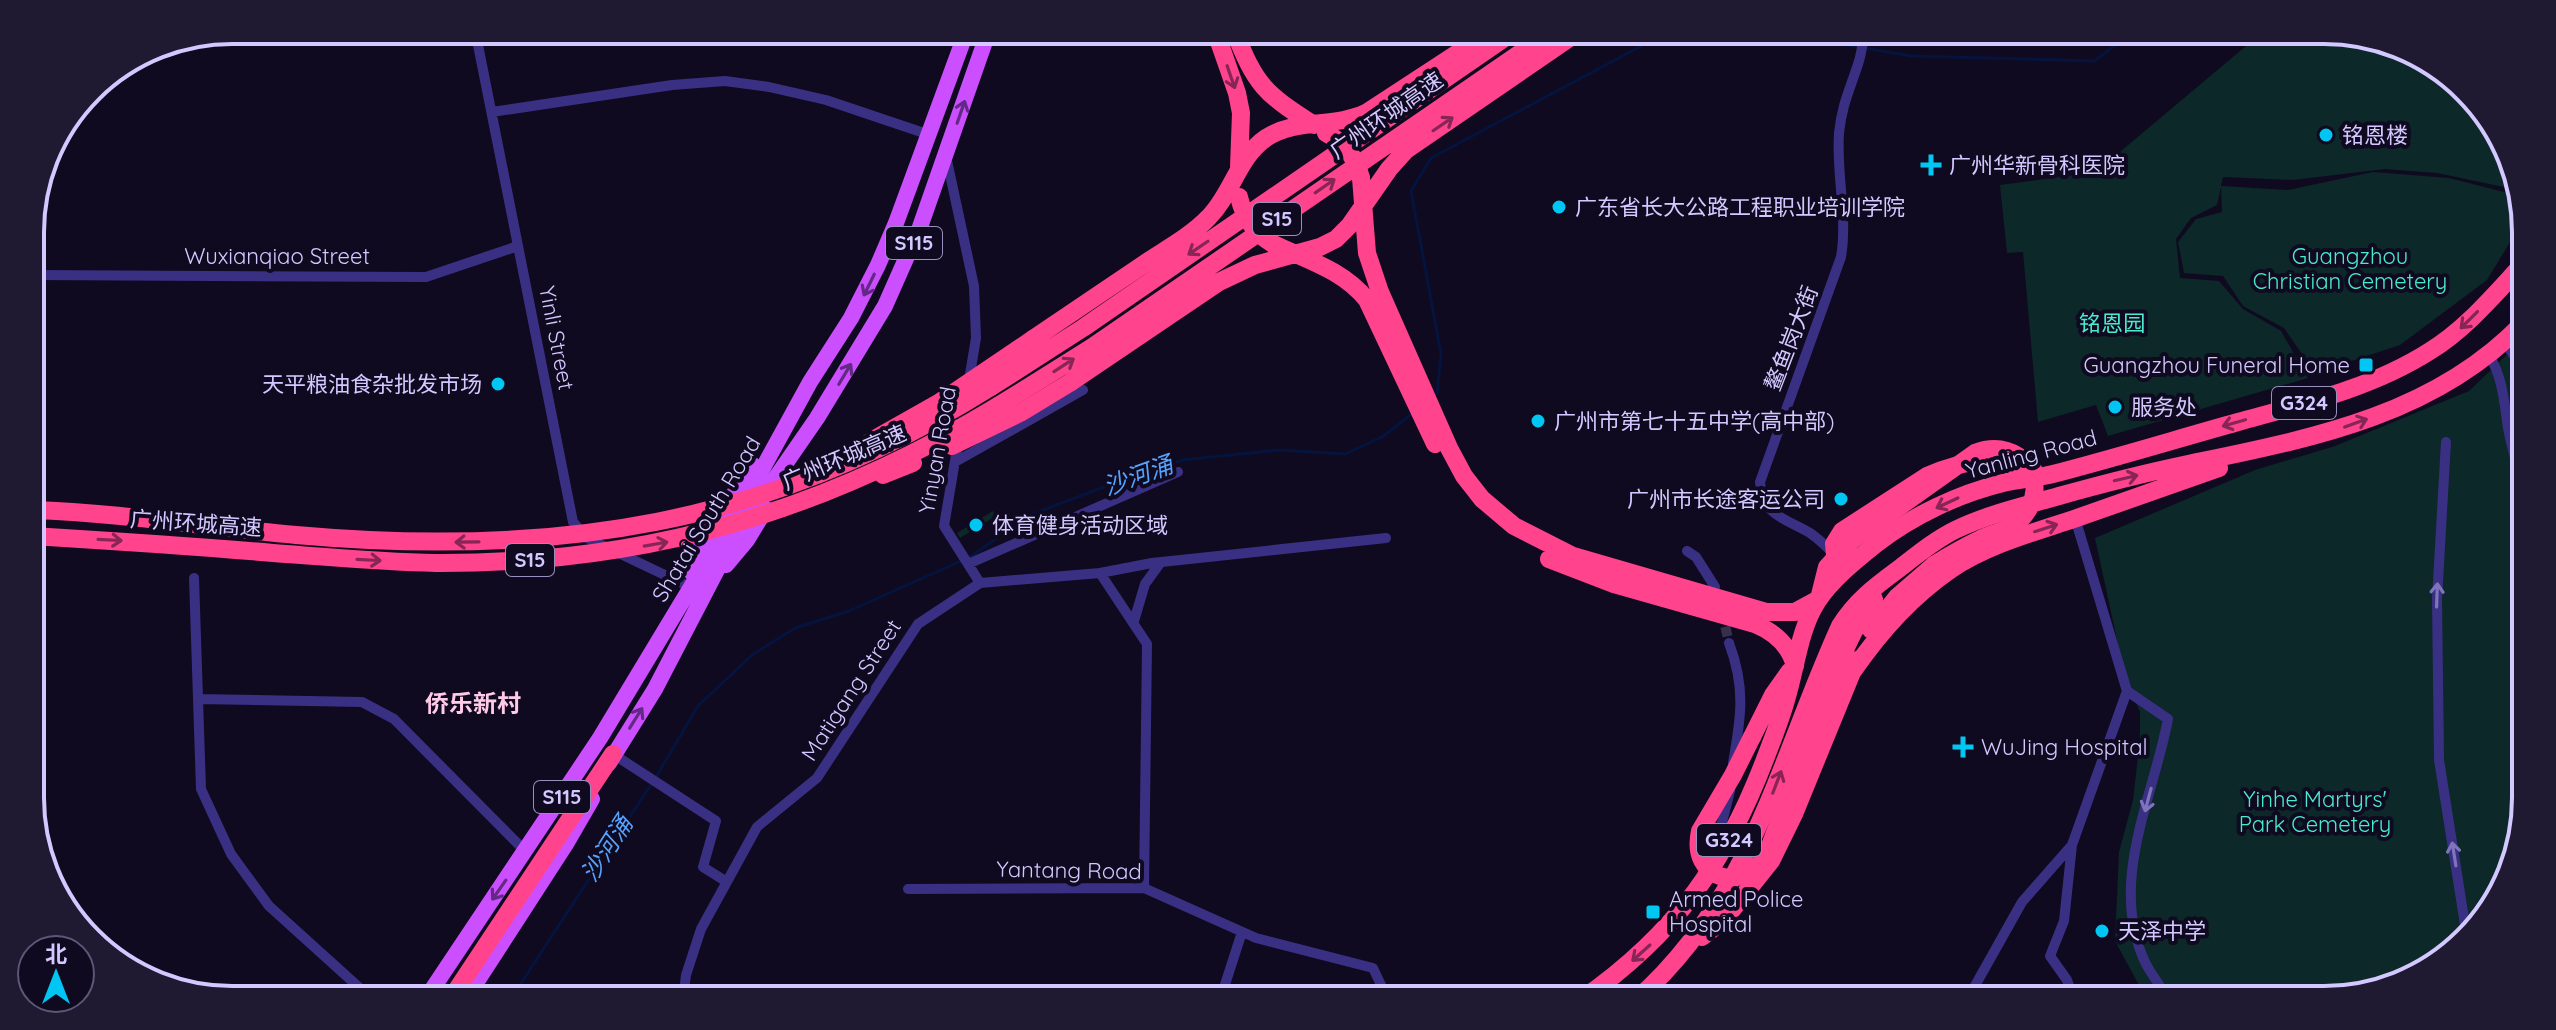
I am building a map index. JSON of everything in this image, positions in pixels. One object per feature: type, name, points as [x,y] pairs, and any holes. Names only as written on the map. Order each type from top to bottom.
[{"type":"highway","points":[[1220,44],[1237,93],[1244,162]]},
{"type":"highway","points":[[1240,44],[1256,80],[1269,96],[1323,126],[1355,159],[1365,205],[1367,253],[1380,292],[1449,448],[1464,476],[1482,499],[1514,526],[1549,546],[1644,585],[1764,628],[1790,652],[1795,666],[1777,688],[1698,840],[1698,851],[1713,873],[1729,879],[1747,875],[1762,863],[1856,624],[1900,568]]},
{"type":"highway","points":[[742,502],[799,479],[940,402],[1177,242],[1211,216],[1233,192],[1244,162],[1266,138],[1282,130],[1349,120],[1374,109],[1472,44]]},
{"type":"highway","name":"广州环城高速","points":[[44,510],[297,535],[409,542],[481,542],[532,540],[626,528],[697,515],[742,502],[806,480],[881,448],[948,414],[1083,328],[1496,44]]},
{"type":"highway","name":"广州环城高速","points":[[44,537],[370,560],[478,562],[569,556],[637,547],[712,531],[782,510],[900,461],[998,406],[1091,348],[1534,44]]},
{"type":"highway","points":[[782,510],[924,459],[1020,413],[1219,282],[1255,265],[1331,242],[1350,225],[1394,162],[1416,143],[1561,44]]},
{"type":"highway","points":[[1242,124],[1233,192],[1248,221],[1273,244],[1302,252],[1340,274],[1367,300],[1450,473],[1469,499],[1502,530],[1534,551],[1585,574],[1766,612],[1795,612],[1819,599],[1827,567],[1835,555],[1975,453],[1997,448],[2012,452],[2024,461],[2032,474],[2034,488],[2031,504],[2023,517],[2010,528],[1977,541],[1934,565],[1897,597],[1879,618],[1868,635],[1794,814],[1771,861],[1724,920],[1686,948]]},
{"type":"highway","points":[[1367,253],[1372,205],[1385,175]]},
{"type":"highway","points":[[1350,225],[1361,203],[1361,178]]},
{"type":"highway","points":[[1255,265],[1295,262],[1340,274]]},
{"type":"highway","name":"Yanling Road","points":[[1601,986],[1659,937],[1687,905],[1726,846],[1757,781],[1786,700],[1805,630],[1819,599],[1877,543],[1919,516],[1980,489],[2049,475],[2293,406],[2387,374],[2431,351],[2463,327],[2512,276]]},
{"type":"highway","name":"G324","points":[[1653,986],[1686,948],[1724,895],[1755,838],[1840,626],[1860,599],[1934,542],[1990,516],[2140,475],[2281,446],[2350,426],[2400,406],[2455,378],[2489,355],[2512,334]]},
{"type":"highway","points":[[1853,671],[1895,618],[1924,590],[1952,569],[1988,550],[2281,446]]},
{"type":"highway","points":[[1835,555],[1834,544],[1842,531],[1942,469],[1993,460],[2010,462],[2049,475]]},
{"type":"highway","points":[[459,986],[613,754]]},
{"type":"main road","name":"Shatai South Road","points":[[434,986],[600,738],[690,587],[697,550],[755,463],[779,438],[864,295],[896,223],[962,44]]},
{"type":"main road","name":"S115","points":[[946,154],[984,44]]},
{"type":"main road","name":"Shatai South Road","points":[[474,986],[566,844],[602,782],[613,754],[660,679],[713,577],[747,540],[790,469],[801,439],[840,382],[885,306],[913,245],[946,154]]},
{"type":"street","name":"Yinli Street","points":[[478,44],[573,522],[587,538],[690,587]]},
{"type":"street","name":"鳌鱼岗大街","points":[[1835,555],[1819,539],[1772,512],[1764,502],[1760,482],[1837,272],[1844,238],[1839,131],[1846,94],[1862,44]]},
{"type":"street","points":[[492,112],[672,85],[725,81],[826,100],[930,135]]},
{"type":"street","name":"Yinyan Road","points":[[946,154],[977,313],[973,362],[944,526],[980,583]]},
{"type":"street","name":"Wuxianqiao Street","points":[[44,275],[426,277],[518,246]]},
{"type":"street","points":[[2504,342],[2512,353]]},
{"type":"street","points":[[2489,355],[2502,383],[2512,444]]},
{"type":"street","points":[[955,462],[1083,390]]},
{"type":"street","points":[[2446,442],[2437,599],[2439,760],[2465,922]]},
{"type":"street","points":[[968,564],[1178,472]]},
{"type":"street","points":[[2069,986],[2050,956],[2064,921],[2072,845],[2127,691],[2075,518]]},
{"type":"street","points":[[980,583],[1100,573],[1161,562],[1386,538]]},
{"type":"street","points":[[1687,551],[1696,557],[1715,587]]},
{"type":"street","points":[[1134,621],[1145,584],[1161,562]]},
{"type":"street","points":[[1100,573],[1147,644],[1144,888]]},
{"type":"street","points":[[194,578],[201,789],[231,854],[269,906],[358,986]]},
{"type":"street","name":"Matigang Street","points":[[685,986],[701,929],[757,827],[817,778],[918,624],[980,583]]},
{"type":"street","points":[[1726,846],[1720,830],[1730,793],[1741,718],[1741,696],[1729,643]]},
{"type":"street","points":[[2127,691],[2168,719],[2132,860],[2130,899],[2133,922],[2145,962],[2160,986]]},
{"type":"street","points":[[198,699],[362,702],[394,719],[520,846]]},
{"type":"street","points":[[613,754],[716,821],[703,867],[727,882]]},
{"type":"street","points":[[1975,986],[2022,902],[2072,845]]},
{"type":"street","name":"Yantang Road","points":[[908,889],[1144,888],[1256,938],[1373,968],[1381,986]]},
{"type":"street","points":[[1225,986],[1242,932]]},
{"type":"green space","name":"铭恩园","points":[[2248,44],[2348,46],[2372,50],[2407,63],[2457,99],[2487,138],[2507,188],[2437,173],[2385,169],[2293,180],[2223,177],[2221,186],[2288,190],[2373,172],[2449,178],[2507,193],[2512,239],[2487,280],[2400,345],[2315,373],[2284,328],[2243,306],[2223,276],[2184,273],[2178,242],[2196,219],[2222,212],[2221,187],[2217,205],[2191,218],[2176,239],[2180,278],[2219,281],[2243,309],[2281,331],[2308,378],[2108,436],[2096,405],[2038,422],[2023,252],[2007,253],[2000,185],[2096,172]]},
{"type":"green space","name":"Yinhe Martyrs' Park Cemetery","points":[[2512,350],[2512,798],[2508,834],[2493,881],[2457,931],[2407,967],[2384,976],[2336,986],[2139,986],[2115,941],[2119,852],[2133,800],[2140,712],[2125,677],[2095,538],[2255,470],[2335,446],[2469,391]]},
{"type":"green space","name":"体育健身活动区域","points":[[993,511],[996,516],[960,538],[957,533]]},
{"type":"waterway","name":"沙河涌","points":[[1433,397],[1437,393],[1441,354],[1411,191],[1431,158],[1645,44]]},
{"type":"waterway","name":"沙河涌","points":[[1840,44],[1912,56],[2094,61],[2117,44]]},
{"type":"waterway","name":"沙河涌","points":[[656,777],[698,706],[752,655],[795,628],[849,611],[970,557],[1030,515],[1125,479],[1183,460],[1279,450],[1345,454],[1382,437],[1414,412]]},
{"type":"waterway","name":"沙河涌","points":[[519,986],[652,783]]},
{"type":"tunnel","points":[[1722,612],[1729,643]]},
{"type":"place","name":"铭恩楼","points":[[2326,135]]},
{"type":"place","name":"广州华新骨科医院","points":[[1931,165]]},
{"type":"place","name":"广东省长大公路工程职业培训学院","points":[[1559,207]]},
{"type":"place","name":"Guangzhou Funeral Home","points":[[2366,365]]},
{"type":"place","name":"天平粮油食杂批发市场","points":[[498,384]]},
{"type":"place","name":"服务处","points":[[2115,407]]},
{"type":"place","name":"广州市第七十五中学(高中部)","points":[[1538,421]]},
{"type":"place","name":"广州市长途客运公司","points":[[1841,499]]},
{"type":"place","name":"体育健身活动区域","points":[[976,525]]},
{"type":"place","name":"WuJing Hospital","points":[[1963,747]]},
{"type":"place","name":"Armed Police Hospital","points":[[1653,912]]},
{"type":"place","name":"天泽中学","points":[[2102,931]]},
{"type":"district","name":"侨乐新村","points":[[473,704]]},
{"type":"park label","name":"Guangzhou Christian Cemetery","points":[[2350,268]]}]
